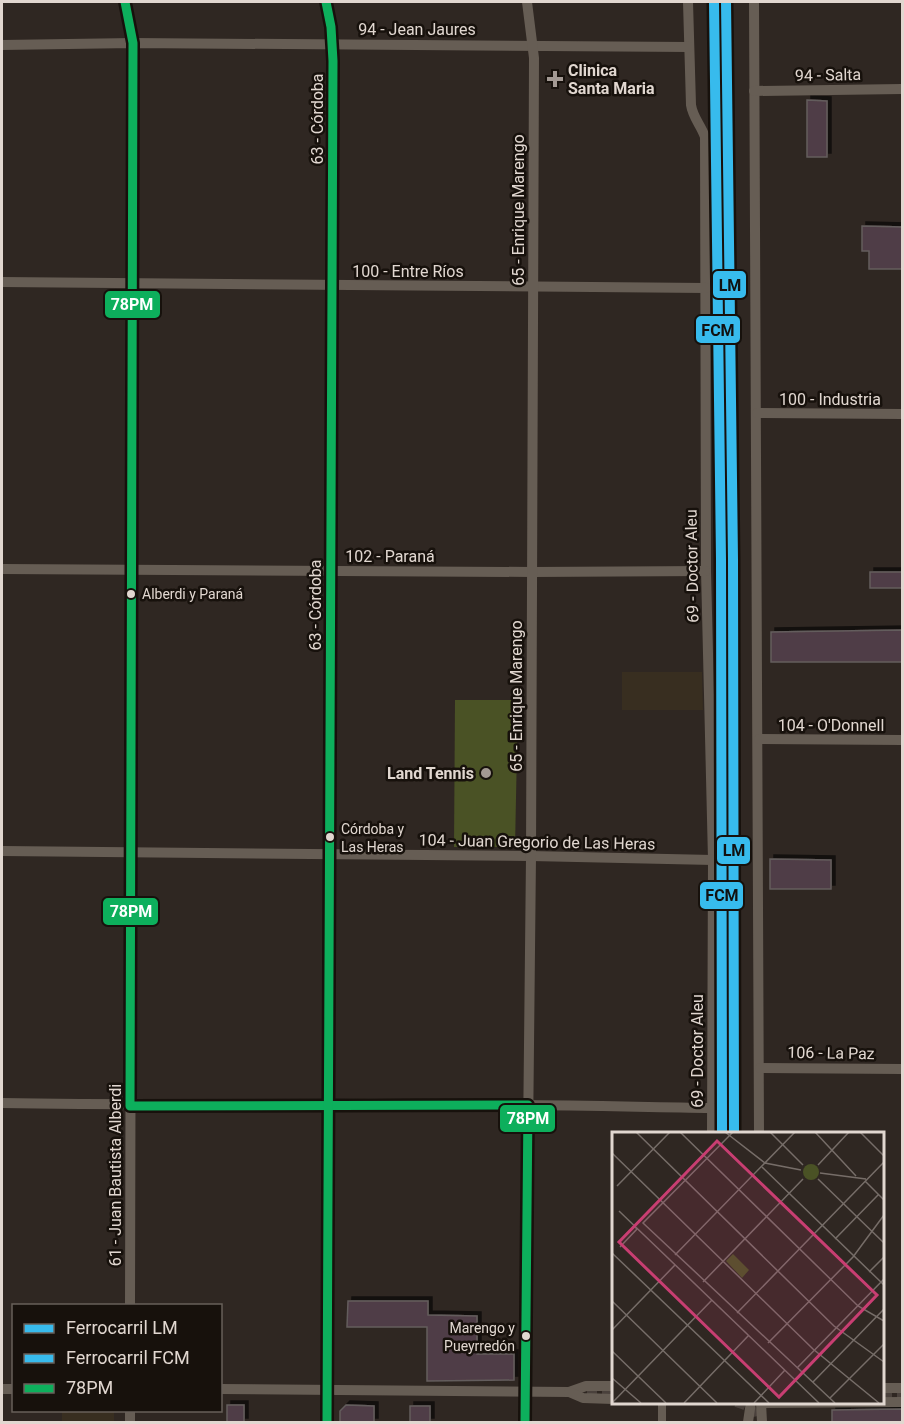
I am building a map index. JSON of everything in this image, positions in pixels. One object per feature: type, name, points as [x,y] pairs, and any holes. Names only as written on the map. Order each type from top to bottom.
[{"type":"street","name":"61 - Juan Bautista Alberdi","points":[[125,2],[133,43],[130,1304]]},
{"type":"street","name":"63 - Córdoba","points":[[326,2],[332,44],[331,855],[327,1422]]},
{"type":"street","name":"65 - Enrique Marengo","points":[[525,1422],[531,856],[533,286],[533,45],[527,2]]},
{"type":"street","name":"69 - Doctor Aleu","points":[[688,2],[692,115],[702,128],[705,137],[706,571],[713,860],[712,1132]]},
{"type":"street","points":[[754,2],[759,1132]]},
{"type":"street","name":"94 - Jean Jaures","points":[[2,45],[133,43],[689,47]]},
{"type":"street","name":"94 - Salta","points":[[754,91],[903,88]]},
{"type":"street","name":"100 - Entre Ríos","points":[[2,282],[706,288]]},
{"type":"street","name":"100 - Industria","points":[[756,413],[903,414]]},
{"type":"street","name":"102 - Paraná","points":[[2,569],[706,571]]},
{"type":"street","name":"104 - O'Donnell","points":[[759,739],[903,740]]},
{"type":"street","name":"104 - Juan Gregorio de Las Heras","points":[[2,851],[713,860]]},
{"type":"street","name":"106 - La Paz","points":[[760,1068],[903,1069]]},
{"type":"street","points":[[2,1103],[130,1106],[329,1104],[712,1108]]},
{"type":"street","points":[[222,1389],[569,1392],[586,1386],[612,1386]]},
{"type":"street","points":[[883,1388],[903,1388]]},
{"type":"street","points":[[569,1392],[583,1398],[612,1398]]},
{"type":"street","points":[[883,1402],[903,1402]]},
{"type":"street","points":[[662,1403],[662,1422]]},
{"type":"street","points":[[748,1422],[756,1403]]},
{"type":"street","points":[[756,1403],[762,1422]]},
{"type":"shaded area","points":[[622,672],[702,672],[703,710],[622,710]]},
{"type":"shaded area","points":[[62,1412],[114,1412],[114,1422],[62,1422]]},
{"type":"green space","name":"Land Tennis","points":[[455,700],[518,700],[515,847],[454,847]]},
{"type":"building","points":[[807,100],[827,101],[827,157],[807,157]]},
{"type":"building","points":[[862,226],[903,227],[903,269],[869,269],[869,251],[862,251]]},
{"type":"building","points":[[870,572],[903,572],[903,588],[870,588]]},
{"type":"building","points":[[903,630],[903,662],[771,662],[771,632]]},
{"type":"building","points":[[770,859],[831,860],[831,889],[770,889]]},
{"type":"building","points":[[348,1301],[428,1301],[428,1315],[477,1316],[477,1354],[514,1354],[514,1380],[427,1381],[427,1327],[347,1327]]},
{"type":"building","points":[[227,1405],[244,1405],[244,1422],[227,1422]]},
{"type":"building","points":[[346,1405],[374,1406],[374,1422],[340,1422],[340,1411]]},
{"type":"building","points":[[410,1406],[430,1406],[430,1422],[410,1422]]},
{"type":"building","points":[[903,1409],[903,1422],[832,1422],[832,1410]]},
{"type":"tunnel","points":[[572,1392],[612,1392]]},
{"type":"tunnel","points":[[883,1395],[902,1395]]},
{"type":"tunnel","points":[[739,1403],[750,1408],[755,1422]]},
{"type":"rail line","name":"FCM","points":[[714,2],[721,559],[722,1132]]},
{"type":"rail line","name":"LM","points":[[726,2],[733,559],[734,1132]]},
{"type":"transit line","name":"78PM","points":[[125,2],[133,43],[130,1106],[528,1105],[525,1422]]},
{"type":"transit line","name":"78PM","points":[[326,2],[331,27],[333,61],[327,1422]]},
{"type":"place","name":"Clinica Santa Maria","points":[[555,79]]},
{"type":"place","name":"Alberdi y Paraná","points":[[131,594]]},
{"type":"place","name":"Land Tennis","points":[[486,773]]},
{"type":"place","name":"Córdoba y Las Heras","points":[[330,837]]},
{"type":"place","name":"Marengo y Pueyrredón","points":[[526,1336]]}]
